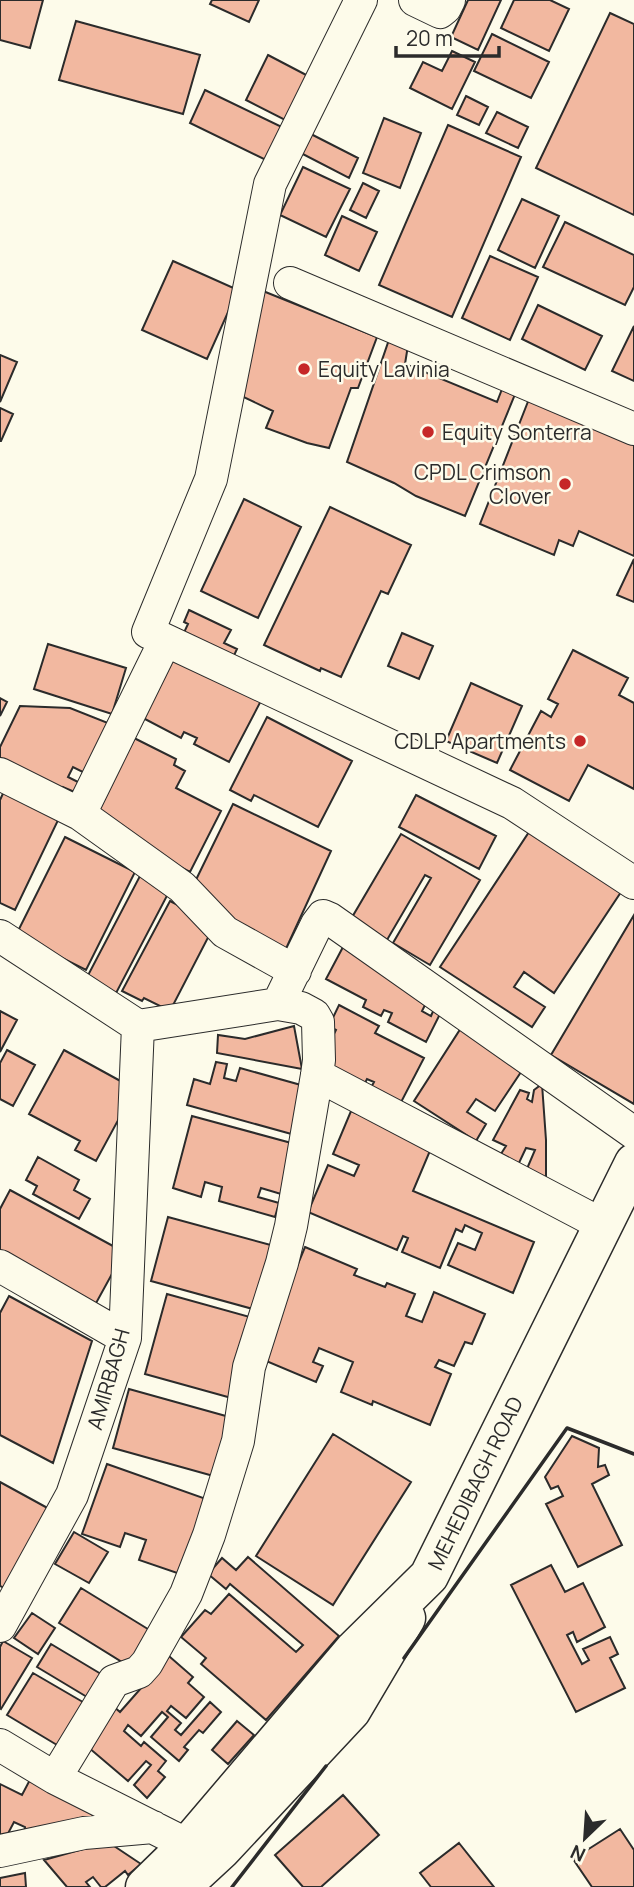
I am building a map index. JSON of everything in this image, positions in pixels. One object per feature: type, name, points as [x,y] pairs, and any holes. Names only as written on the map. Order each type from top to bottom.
[{"type":"main road","name":"MEHEDIBAGH ROAD","points":[[145,1887],[188,1845],[354,1650],[429,1576],[634,1163]]},
{"type":"main road","points":[[181,1887],[220,1850],[351,1712],[429,1576]]},
{"type":"street","points":[[361,0],[270,184],[211,479],[148,629],[150,634],[512,803],[634,883]]},
{"type":"street","points":[[415,0],[440,12],[449,0]]},
{"type":"street","points":[[290,283],[634,429]]},
{"type":"street","points":[[80,814],[165,641]]},
{"type":"street","points":[[0,774],[80,814],[182,887],[225,932],[295,971]]},
{"type":"street","points":[[278,1004],[323,916],[634,1133]]},
{"type":"street","points":[[0,936],[138,1026],[278,1004],[302,1009],[314,1015],[318,1022],[317,1075],[285,1251],[249,1367],[238,1441],[209,1535],[186,1594],[147,1663],[139,1672],[114,1681],[55,1778]]},
{"type":"street","name":"AMIRBAGH","points":[[2,1617],[72,1495],[125,1338],[138,1026]]},
{"type":"street","points":[[317,1075],[603,1225]]},
{"type":"street","points":[[0,1266],[125,1338]]},
{"type":"street","points":[[0,1745],[55,1778],[188,1845]]},
{"type":"street","points":[[0,1851],[84,1833],[153,1827]]},
{"type":"building","points":[[0,0],[43,0],[30,48],[0,40]]},
{"type":"building","points":[[212,0],[259,0],[249,22],[210,4]]},
{"type":"building","points":[[468,0],[501,0],[478,50],[451,37]]},
{"type":"building","points":[[514,0],[550,0],[569,9],[549,51],[501,28]]},
{"type":"building","points":[[610,13],[634,24],[634,215],[536,168]]},
{"type":"building","points":[[76,21],[200,55],[183,114],[59,80]]},
{"type":"building","points":[[492,34],[549,62],[531,98],[474,71]]},
{"type":"building","points":[[452,51],[475,62],[452,109],[410,88],[423,62],[442,71]]},
{"type":"building","points":[[268,55],[312,78],[289,122],[246,100]]},
{"type":"building","points":[[205,90],[288,130],[272,163],[190,123]]},
{"type":"building","points":[[466,96],[488,107],[479,125],[457,115]]},
{"type":"building","points":[[497,112],[528,127],[518,148],[486,133]]},
{"type":"building","points":[[384,118],[421,133],[400,188],[363,173]]},
{"type":"building","points":[[448,125],[521,157],[452,317],[379,285]]},
{"type":"building","points":[[305,131],[358,158],[349,178],[295,150]]},
{"type":"building","points":[[303,167],[350,189],[326,237],[280,215]]},
{"type":"building","points":[[363,183],[379,191],[366,218],[350,210]]},
{"type":"building","points":[[522,199],[559,216],[535,268],[498,250]]},
{"type":"building","points":[[342,216],[377,232],[359,271],[325,255]]},
{"type":"building","points":[[565,222],[634,255],[634,287],[625,305],[543,267]]},
{"type":"building","points":[[490,256],[538,277],[510,340],[462,318]]},
{"type":"building","points":[[173,261],[238,290],[207,359],[142,330]]},
{"type":"building","name":"Equity Lavinia","points":[[263,291],[377,337],[358,388],[351,388],[329,448],[266,428],[273,411],[235,393]]},
{"type":"building","points":[[538,305],[602,336],[585,370],[522,339]]},
{"type":"building","points":[[634,326],[634,381],[612,371]]},
{"type":"building","name":"Equity Sonterra","points":[[392,331],[409,339],[405,364],[497,402],[504,384],[516,392],[465,516],[416,496],[347,462]]},
{"type":"building","points":[[0,355],[17,362],[0,402]]},
{"type":"building","name":"CPDL Crimson Clover","points":[[529,399],[634,445],[634,556],[579,531],[573,546],[559,540],[554,555],[480,524]]},
{"type":"building","points":[[0,408],[13,414],[1,441],[0,441]]},
{"type":"building","points":[[244,499],[301,527],[258,618],[201,591]]},
{"type":"building","points":[[330,507],[411,545],[388,594],[381,591],[341,677],[321,668],[320,671],[264,645]]},
{"type":"building","points":[[634,559],[634,602],[617,595]]},
{"type":"building","points":[[189,610],[231,630],[224,643],[237,649],[231,662],[181,639],[188,624],[184,622]]},
{"type":"building","points":[[402,633],[433,646],[419,679],[388,666]]},
{"type":"building","points":[[48,644],[126,668],[112,714],[34,689]]},
{"type":"building","points":[[177,650],[264,695],[229,762],[194,744],[197,738],[184,732],[181,738],[143,718]]},
{"type":"building","name":"CDLP Apartments","points":[[573,650],[628,678],[619,695],[634,703],[634,789],[588,765],[569,801],[510,770],[541,711],[551,717],[558,704],[548,699]]},
{"type":"building","points":[[471,683],[522,706],[497,763],[446,741]]},
{"type":"building","points":[[0,698],[7,702],[0,716]]},
{"type":"building","points":[[20,706],[70,708],[113,725],[95,778],[73,767],[68,777],[88,787],[84,796],[63,787],[60,795],[0,767],[0,747]]},
{"type":"building","points":[[267,717],[352,761],[318,827],[254,795],[251,801],[230,790]]},
{"type":"building","points":[[132,737],[176,759],[174,765],[185,771],[176,788],[221,811],[190,872],[125,839],[92,815]]},
{"type":"building","points":[[6,787],[61,814],[15,910],[0,903],[0,800]]},
{"type":"building","points":[[416,795],[496,836],[479,869],[399,827]]},
{"type":"building","points":[[233,804],[331,851],[284,953],[191,890]]},
{"type":"building","points":[[529,832],[621,892],[554,993],[524,972],[514,987],[545,1007],[532,1027],[440,967]]},
{"type":"building","points":[[401,834],[480,880],[430,965],[393,943],[431,878],[425,875],[387,940],[351,919]]},
{"type":"building","points":[[65,837],[135,872],[86,970],[16,935]]},
{"type":"building","points":[[141,874],[170,890],[114,997],[85,981]]},
{"type":"building","points":[[170,901],[214,926],[170,1011],[122,991]]},
{"type":"building","points":[[634,915],[634,1104],[551,1055]]},
{"type":"building","points":[[343,947],[427,1001],[422,1011],[431,1016],[434,1009],[441,1012],[426,1042],[388,1022],[392,1013],[384,1010],[381,1016],[363,1007],[366,1000],[326,979]]},
{"type":"building","points":[[339,1005],[379,1026],[375,1033],[424,1058],[397,1110],[367,1095],[374,1082],[367,1079],[361,1091],[322,1071],[324,1054],[336,1030],[329,1026]]},
{"type":"building","points":[[0,1011],[17,1020],[0,1052]]},
{"type":"building","points":[[294,1026],[302,1069],[217,1053],[218,1035],[245,1039]]},
{"type":"building","points":[[461,1028],[523,1069],[495,1111],[476,1099],[467,1112],[486,1124],[476,1141],[414,1101]]},
{"type":"building","points":[[7,1050],[35,1065],[13,1106],[0,1099],[0,1063]]},
{"type":"building","points":[[64,1050],[135,1089],[96,1161],[75,1150],[80,1141],[29,1114]]},
{"type":"building","points":[[216,1062],[227,1064],[224,1078],[236,1081],[240,1068],[308,1087],[295,1135],[187,1105],[194,1079],[210,1084]]},
{"type":"building","points":[[542,1084],[546,1180],[526,1171],[535,1150],[526,1148],[518,1165],[499,1157],[506,1146],[493,1140],[520,1090],[529,1093],[527,1099],[532,1102],[534,1090]]},
{"type":"building","points":[[351,1111],[432,1146],[413,1191],[534,1242],[513,1293],[448,1265],[458,1243],[475,1250],[482,1233],[465,1225],[462,1232],[456,1229],[440,1268],[402,1252],[408,1238],[403,1236],[397,1250],[308,1212],[328,1165],[354,1176],[359,1165],[333,1154]]},
{"type":"building","points":[[192,1116],[295,1144],[281,1194],[261,1188],[258,1197],[279,1203],[275,1217],[219,1201],[222,1187],[205,1182],[201,1197],[173,1188]]},
{"type":"building","points":[[38,1157],[79,1180],[74,1190],[90,1199],[79,1219],[33,1194],[37,1186],[26,1180]]},
{"type":"building","points":[[10,1190],[124,1252],[95,1305],[0,1254],[0,1209]]},
{"type":"building","points":[[168,1217],[278,1247],[260,1311],[151,1281]]},
{"type":"building","points":[[305,1247],[357,1269],[354,1275],[385,1287],[387,1283],[415,1294],[406,1316],[422,1322],[434,1292],[485,1314],[472,1344],[465,1342],[454,1366],[439,1360],[435,1367],[451,1374],[430,1425],[373,1401],[372,1405],[341,1392],[353,1362],[319,1348],[313,1362],[323,1366],[316,1382],[259,1358]]},
{"type":"building","points":[[167,1294],[257,1319],[235,1399],[145,1374]]},
{"type":"building","points":[[9,1296],[92,1341],[53,1463],[0,1435],[0,1313]]},
{"type":"building","points":[[129,1389],[233,1418],[217,1477],[113,1448]]},
{"type":"building","points":[[333,1434],[411,1482],[333,1605],[256,1556]]},
{"type":"building","points":[[572,1436],[599,1448],[598,1467],[605,1465],[609,1475],[592,1484],[622,1545],[578,1567],[546,1504],[563,1496],[558,1486],[551,1489],[545,1477]]},
{"type":"building","points":[[107,1464],[209,1500],[183,1575],[139,1560],[146,1540],[125,1533],[120,1547],[82,1534]]},
{"type":"building","points":[[0,1482],[53,1511],[10,1591],[0,1586]]},
{"type":"building","points":[[74,1532],[108,1552],[89,1583],[55,1564]]},
{"type":"building","points":[[248,1557],[339,1636],[266,1720],[201,1664],[206,1658],[181,1637],[205,1610],[211,1614],[229,1594],[296,1652],[303,1645],[230,1584],[226,1589],[208,1574],[222,1558],[236,1570]]},
{"type":"building","points":[[551,1565],[565,1592],[583,1583],[605,1627],[577,1642],[573,1632],[567,1635],[582,1664],[589,1660],[583,1649],[610,1637],[618,1654],[610,1658],[625,1688],[576,1712],[511,1585]]},
{"type":"building","points":[[81,1588],[156,1634],[135,1670],[59,1623]]},
{"type":"building","points":[[32,1613],[55,1628],[38,1654],[14,1638]]},
{"type":"building","points":[[3,1641],[32,1658],[1,1709],[0,1647]]},
{"type":"building","points":[[51,1644],[106,1677],[92,1700],[37,1667]]},
{"type":"building","points":[[162,1650],[193,1677],[188,1683],[204,1697],[186,1718],[171,1706],[167,1711],[181,1723],[175,1730],[181,1735],[210,1702],[221,1712],[203,1733],[199,1730],[184,1747],[188,1750],[179,1761],[151,1737],[168,1717],[162,1712],[141,1736],[128,1725],[124,1731],[141,1746],[144,1742],[166,1761],[158,1771],[165,1777],[147,1798],[134,1785],[151,1765],[146,1761],[128,1781],[82,1742],[113,1706],[120,1712],[157,1670]]},
{"type":"building","points":[[33,1673],[88,1705],[62,1748],[7,1715]]},
{"type":"building","points":[[237,1721],[254,1735],[228,1764],[212,1750]]},
{"type":"building","points":[[33,1774],[64,1790],[97,1819],[24,1834],[25,1827],[14,1822],[2,1845],[0,1844],[0,1784],[22,1795]]},
{"type":"building","points":[[343,1795],[379,1835],[321,1887],[303,1887],[275,1855]]},
{"type":"building","points":[[620,1829],[634,1850],[634,1887],[592,1887],[573,1859]]},
{"type":"building","points":[[108,1842],[141,1864],[128,1875],[125,1871],[105,1887],[101,1887],[93,1877],[86,1882],[90,1887],[67,1887],[44,1860]]},
{"type":"building","points":[[459,1843],[494,1887],[431,1887],[420,1873]]},
{"type":"building","points":[[25,1873],[26,1887],[0,1887],[0,1878]]},
{"type":"wall","points":[[404,1658],[567,1428],[634,1454]]},
{"type":"wall","points":[[232,1887],[326,1766]]},
{"type":"place","name":"Equity Lavinia","points":[[304,369]]},
{"type":"place","name":"Equity Sonterra","points":[[428,432]]},
{"type":"place","name":"CPDL Crimson Clover","points":[[565,484]]},
{"type":"place","name":"CDLP Apartments","points":[[580,741]]}]
